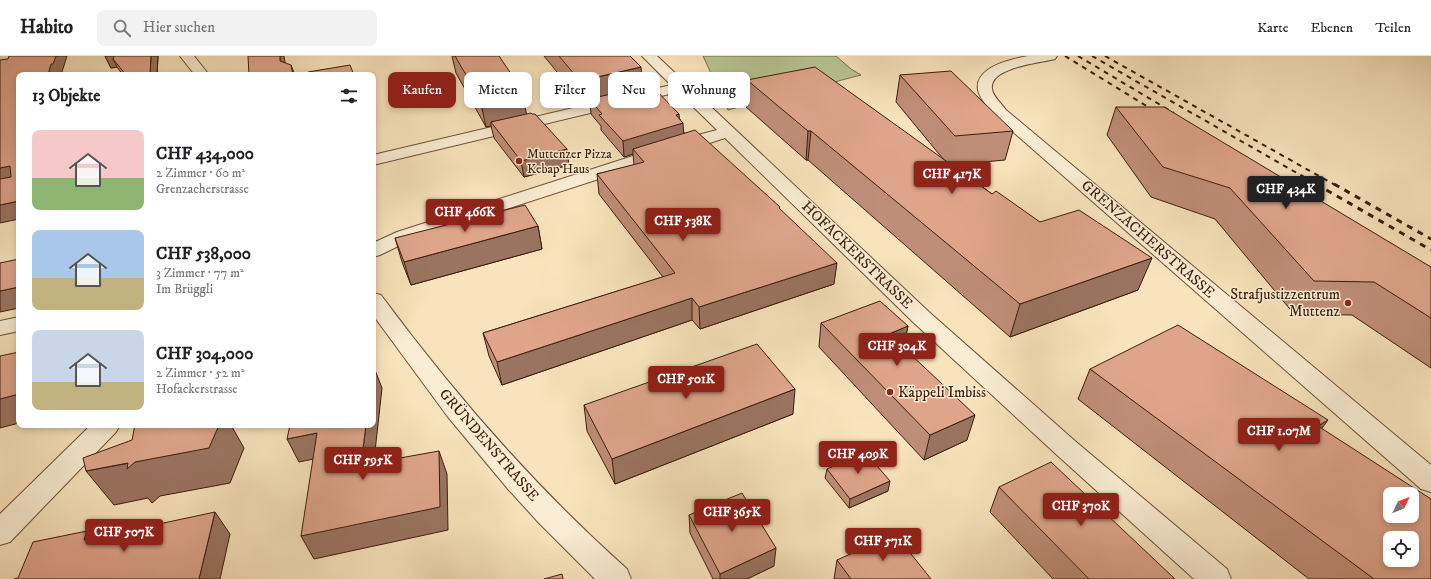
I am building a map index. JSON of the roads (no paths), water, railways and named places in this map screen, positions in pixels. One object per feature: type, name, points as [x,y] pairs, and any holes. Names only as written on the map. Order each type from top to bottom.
[{"type":"street","points":[[187,56],[200,72]]},
{"type":"street","name":"HOFACKERSTRASSE","points":[[649,56],[668,74]]},
{"type":"street","name":"GRENZACHERSTRASSE","points":[[1050,56],[1018,62],[992,72],[985,83],[985,89],[1000,113],[1431,481]]},
{"type":"street","points":[[376,159],[668,90]]},
{"type":"street","name":"HOFACKERSTRASSE","points":[[703,108],[921,317],[1066,448],[1216,579]]},
{"type":"street","points":[[376,249],[404,236],[704,138],[728,132]]},
{"type":"street","name":"GRÜNDENSTRASSE","points":[[376,304],[409,351],[470,428],[520,484],[616,579]]},
{"type":"street","points":[[0,328],[16,325]]},
{"type":"street","points":[[0,533],[104,428]]},
{"type":"railway","points":[[1065,56],[1158,113]]},
{"type":"railway","points":[[1078,56],[1174,113]]},
{"type":"railway","points":[[1092,56],[1318,185]]},
{"type":"railway","points":[[1105,56],[1335,185]]},
{"type":"railway","points":[[1316,184],[1431,250]]},
{"type":"railway","points":[[1334,184],[1431,239]]},
{"type":"place","name":"Muttenzer Pizza Kebap Haus","points":[[519,161]]},
{"type":"place","name":"Strafjustizzentrum Muttenz","points":[[1348,303]]},
{"type":"place","name":"Käppeli Imbiss","points":[[890,392]]}]
